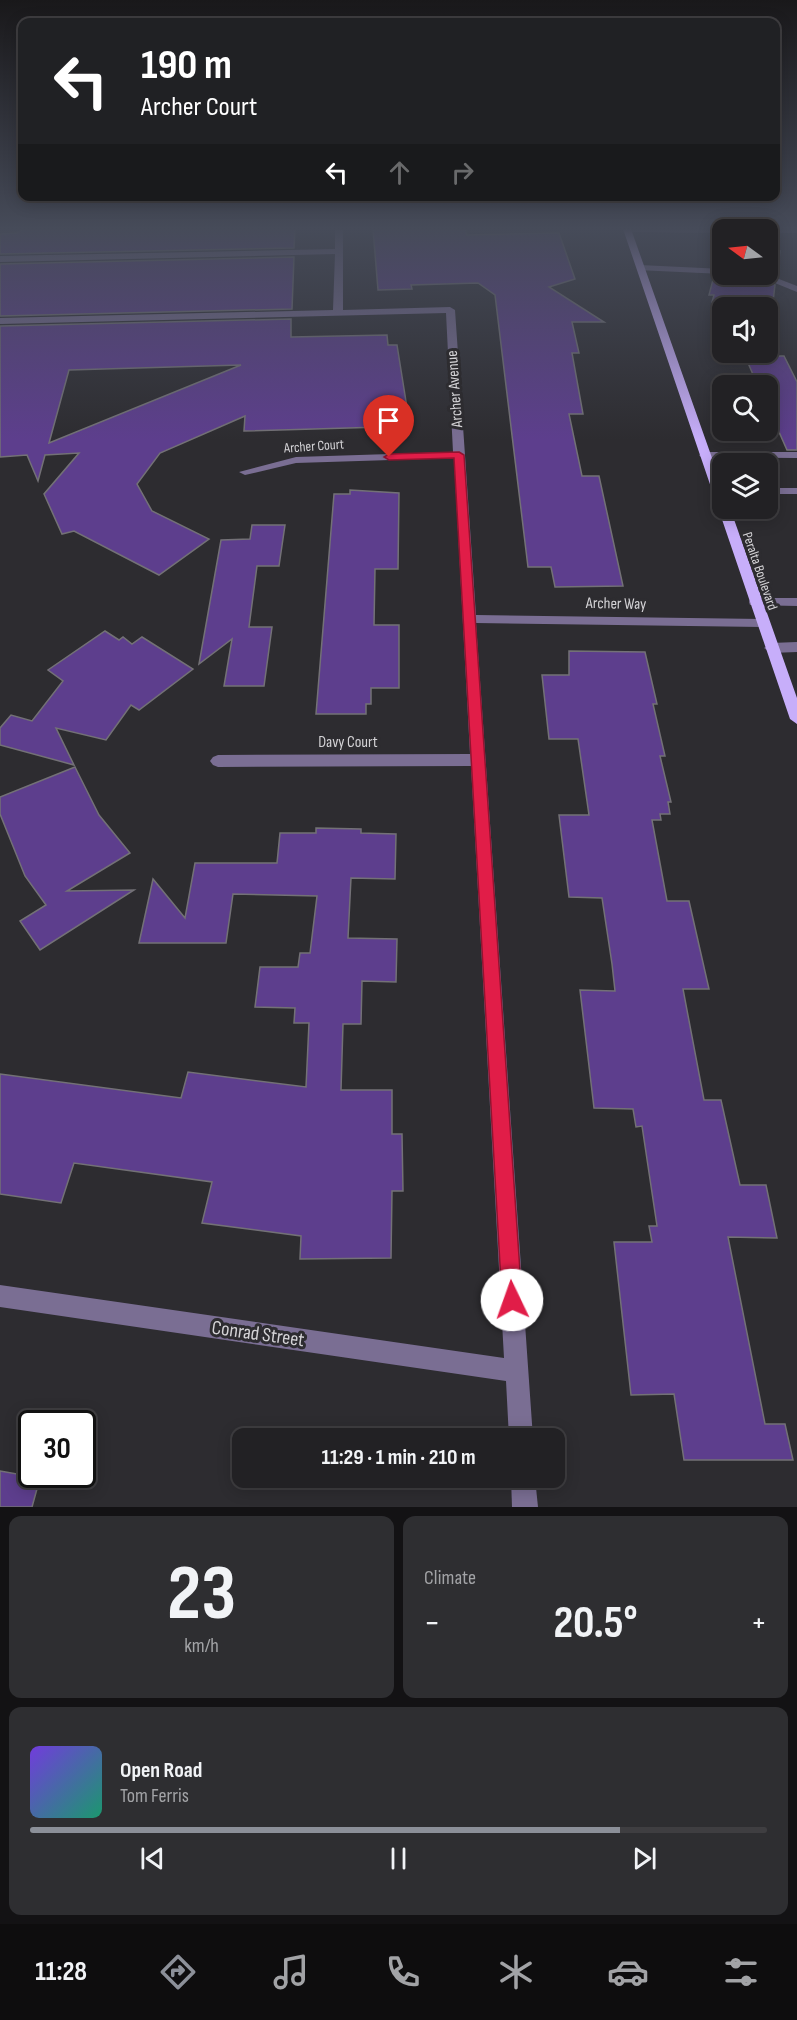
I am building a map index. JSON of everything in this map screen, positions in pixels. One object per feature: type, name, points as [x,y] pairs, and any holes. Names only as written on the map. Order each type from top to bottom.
[{"type":"main road","name":"Peralta Boulevard","points":[[651,299],[712,472]]},
{"type":"main road","name":"Peralta Boulevard","points":[[729,519],[762,623],[797,718]]},
{"type":"street","points":[[0,321],[338,313],[338,299]]},
{"type":"street","name":"Archer Avenue","points":[[338,313],[450,310],[520,1428]]},
{"type":"street","name":"Archer Court","points":[[244,472],[296,460],[459,455]]},
{"type":"street","points":[[705,455],[797,455]]},
{"type":"street","points":[[778,491],[797,491]]},
{"type":"street","points":[[755,602],[797,602]]},
{"type":"street","name":"Archer Way","points":[[468,619],[762,623]]},
{"type":"street","points":[[771,648],[797,648]]},
{"type":"street","name":"Davy Court","points":[[218,761],[478,759]]},
{"type":"street","name":"Conrad Street","points":[[0,1296],[516,1371]]},
{"type":"street","points":[[524,1488],[525,1507]]},
{"type":"building","points":[[0,299],[292,299],[292,309],[0,316]]},
{"type":"building","points":[[496,299],[568,299],[604,322],[572,322],[579,353],[572,353],[583,414],[569,414],[582,476],[599,476],[623,586],[555,587],[551,567],[528,567]]},
{"type":"building","points":[[291,319],[291,337],[387,335],[388,345],[397,345],[408,414],[381,417],[382,427],[244,431],[245,416],[160,453],[137,484],[152,511],[209,539],[159,575],[74,531],[62,534],[44,494],[79,453],[45,455],[38,481],[27,455],[0,457],[0,326]],"holes":[[[241,365],[49,443],[69,370]]]},
{"type":"building","points":[[778,356],[784,356],[797,382],[797,450],[787,450],[778,430],[778,375],[753,375],[748,363],[778,363]]},
{"type":"building","points":[[350,490],[399,493],[398,569],[375,569],[374,625],[399,625],[399,688],[371,688],[371,704],[366,704],[366,714],[316,714],[334,494],[350,494]]},
{"type":"building","points":[[252,525],[285,525],[279,566],[257,566],[249,627],[272,627],[264,686],[224,686],[232,639],[199,664],[221,540],[250,539]]},
{"type":"building","points":[[105,631],[119,640],[123,637],[132,644],[142,637],[193,669],[139,710],[131,705],[106,740],[56,728],[74,765],[0,745],[0,728],[11,715],[32,721],[63,681],[48,670]]},
{"type":"building","points":[[569,651],[645,652],[657,704],[653,704],[665,756],[660,756],[671,802],[668,802],[670,814],[660,814],[661,820],[652,820],[667,901],[689,901],[709,989],[683,989],[704,1100],[721,1100],[740,1185],[766,1185],[777,1238],[728,1237],[765,1424],[785,1424],[793,1460],[684,1460],[674,1394],[631,1395],[614,1242],[652,1242],[649,1226],[657,1226],[642,1126],[636,1127],[633,1109],[594,1108],[580,990],[615,991],[612,964],[602,898],[569,897],[559,815],[589,815],[578,739],[549,739],[542,675],[569,675]]},
{"type":"building","points":[[75,767],[99,815],[130,853],[67,891],[134,890],[40,950],[20,921],[46,905],[25,876],[0,814],[0,797]]},
{"type":"building","points":[[316,828],[361,829],[361,833],[396,834],[395,879],[351,878],[348,938],[397,939],[396,982],[362,981],[361,1024],[343,1024],[341,1090],[392,1090],[392,1134],[402,1134],[403,1191],[392,1191],[391,1258],[300,1259],[301,1236],[202,1223],[212,1182],[74,1163],[61,1203],[0,1194],[0,1074],[181,1098],[188,1072],[306,1087],[309,1023],[294,1023],[295,1008],[255,1007],[260,967],[298,967],[300,953],[310,953],[317,896],[233,894],[226,943],[139,943],[153,879],[185,918],[195,863],[277,863],[280,833],[316,833]]},
{"type":"building","points":[[0,1471],[18,1474],[18,1488],[37,1488],[32,1507],[0,1507]]},
{"type":"route","points":[[389,457],[459,455],[512,1300]]}]
